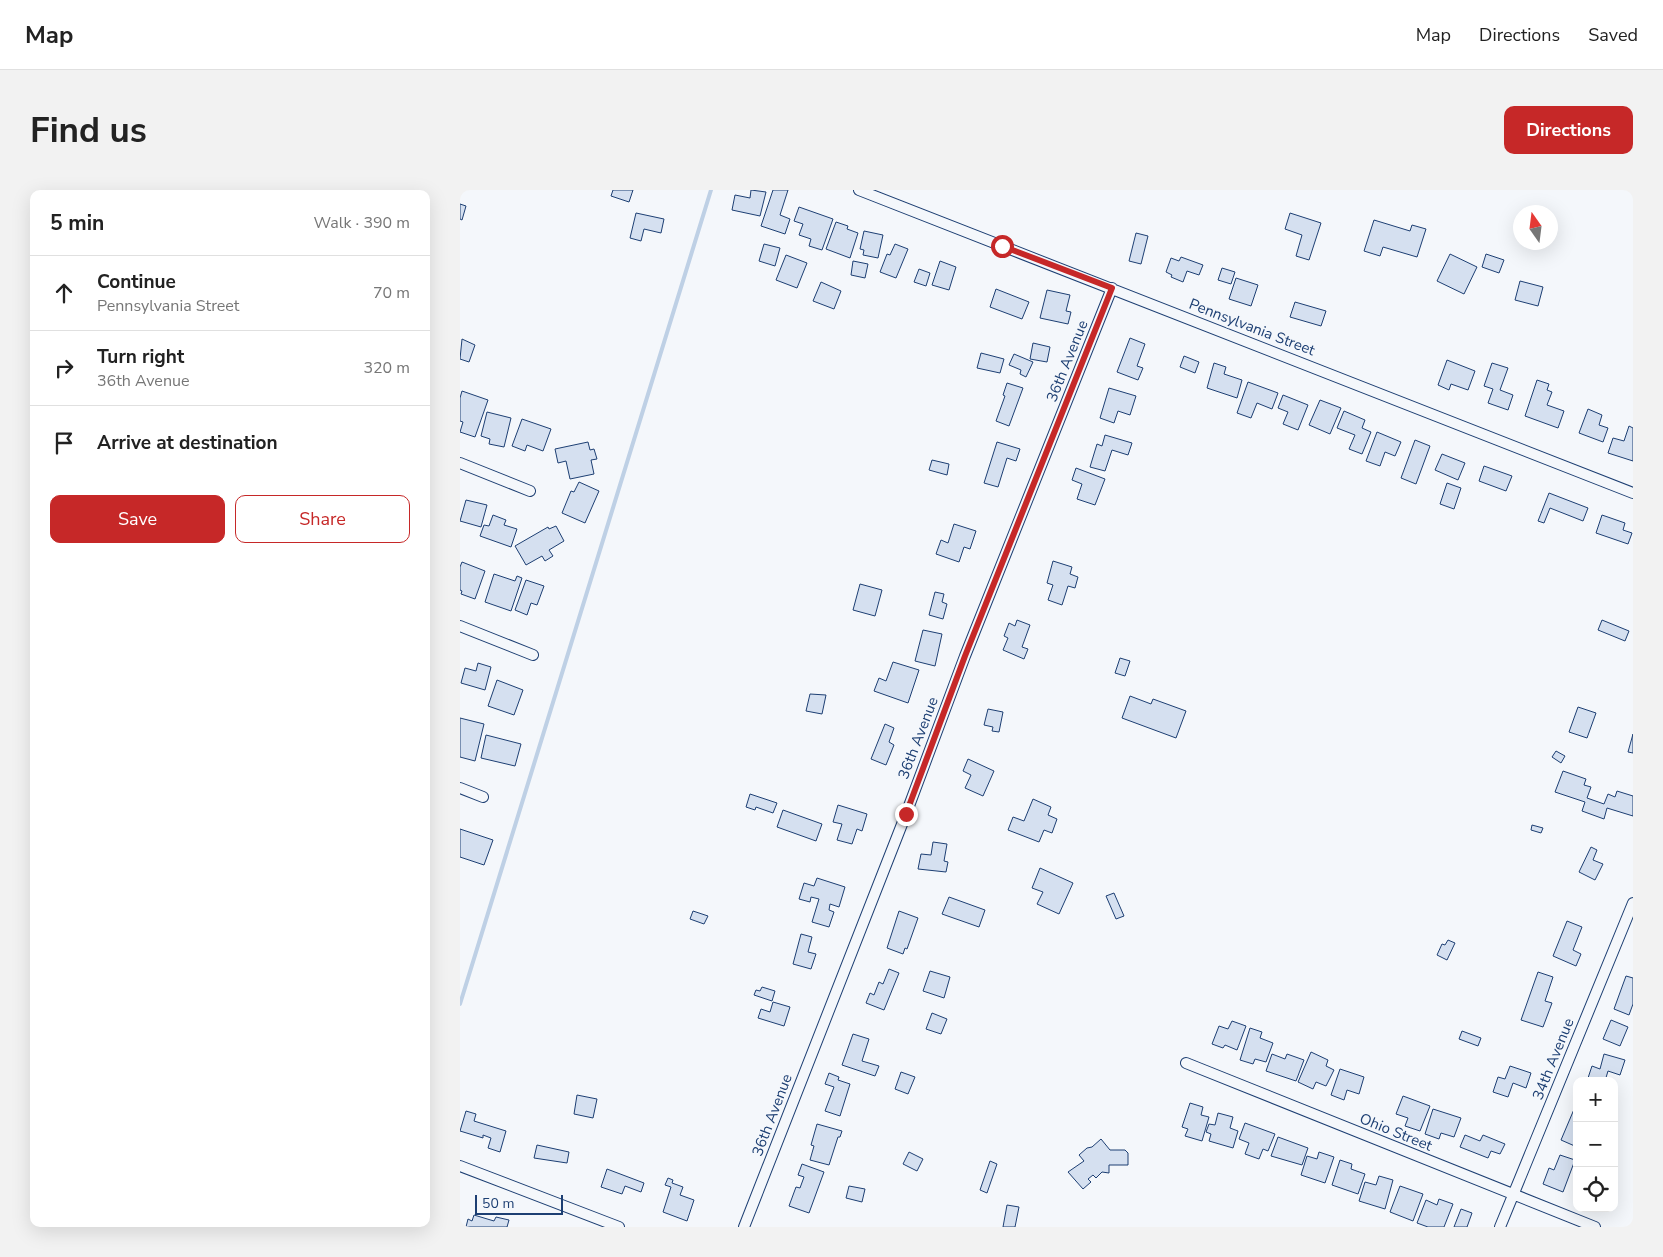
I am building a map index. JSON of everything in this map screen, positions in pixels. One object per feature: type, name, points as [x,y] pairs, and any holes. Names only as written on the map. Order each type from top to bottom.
[{"type":"street","name":"Pennsylvania Street","points":[[859,190],[1633,493]]},
{"type":"street","name":"36th Avenue","points":[[744,1227],[902,824],[965,656],[1112,288]]},
{"type":"street","points":[[460,463],[530,491]]},
{"type":"street","points":[[460,626],[534,655]]},
{"type":"street","points":[[460,788],[483,797]]},
{"type":"street","name":"34th Avenue","points":[[1500,1227],[1633,903]]},
{"type":"street","name":"Ohio Street","points":[[1186,1063],[1595,1227]]},
{"type":"street","points":[[460,1166],[619,1227]]},
{"type":"building","points":[[613,190],[633,190],[629,202],[611,196]]},
{"type":"building","points":[[751,190],[766,192],[760,216],[732,210],[735,195],[750,198]]},
{"type":"building","points":[[773,190],[788,190],[780,215],[790,219],[785,234],[761,226]]},
{"type":"building","points":[[460,204],[466,206],[462,220],[460,219]]},
{"type":"building","points":[[799,207],[833,219],[822,250],[809,246],[811,239],[799,235],[803,224],[794,221]]},
{"type":"building","points":[[636,213],[664,219],[661,233],[644,229],[641,241],[630,238]]},
{"type":"building","points":[[1290,213],[1321,223],[1309,260],[1296,256],[1302,235],[1285,229]]},
{"type":"building","points":[[1374,220],[1410,231],[1412,225],[1426,229],[1417,257],[1383,247],[1380,256],[1364,251]]},
{"type":"building","points":[[836,222],[848,226],[847,229],[858,233],[850,258],[826,249]]},
{"type":"building","points":[[864,231],[883,235],[878,258],[863,255],[864,250],[860,249]]},
{"type":"building","points":[[1136,233],[1148,236],[1141,264],[1129,261]]},
{"type":"building","points":[[764,244],[780,248],[775,266],[759,261]]},
{"type":"building","points":[[895,244],[908,249],[896,278],[880,272],[887,254],[890,255]]},
{"type":"building","points":[[1450,254],[1477,267],[1464,294],[1437,281]]},
{"type":"building","points":[[1486,254],[1504,260],[1499,273],[1482,267]]},
{"type":"building","points":[[786,255],[807,263],[797,288],[776,280]]},
{"type":"building","points":[[1181,257],[1203,265],[1199,275],[1187,271],[1183,282],[1171,277],[1172,275],[1166,272],[1171,258],[1179,261]]},
{"type":"building","points":[[853,261],[868,264],[865,278],[851,275]]},
{"type":"building","points":[[940,261],[956,267],[949,290],[932,285]]},
{"type":"building","points":[[1222,268],[1235,272],[1231,284],[1218,280]]},
{"type":"building","points":[[919,269],[930,273],[926,286],[914,282]]},
{"type":"building","points":[[1236,278],[1258,285],[1251,306],[1229,299]]},
{"type":"building","points":[[1520,281],[1543,287],[1538,306],[1515,300]]},
{"type":"building","points":[[821,282],[841,291],[834,309],[813,301]]},
{"type":"building","points":[[996,289],[1029,302],[1022,319],[990,307]]},
{"type":"building","points":[[1047,290],[1070,295],[1066,311],[1071,312],[1068,324],[1040,318]]},
{"type":"building","points":[[1295,302],[1326,311],[1321,326],[1290,317]]},
{"type":"building","points":[[1130,338],[1145,344],[1137,366],[1143,368],[1138,380],[1117,372]]},
{"type":"building","points":[[462,339],[475,345],[469,362],[460,359]]},
{"type":"building","points":[[1033,343],[1050,347],[1047,362],[1030,359]]},
{"type":"building","points":[[981,353],[1004,359],[1000,373],[977,368]]},
{"type":"building","points":[[1014,354],[1033,362],[1026,377],[1020,374],[1021,370],[1009,365]]},
{"type":"building","points":[[1184,356],[1199,362],[1195,373],[1180,367]]},
{"type":"building","points":[[1447,360],[1475,371],[1468,390],[1451,384],[1449,390],[1438,385]]},
{"type":"building","points":[[1214,363],[1226,367],[1224,374],[1242,380],[1237,398],[1207,388]]},
{"type":"building","points":[[1492,363],[1508,368],[1500,390],[1513,395],[1508,410],[1488,403],[1493,389],[1484,386]]},
{"type":"building","points":[[1537,380],[1549,384],[1547,390],[1552,392],[1547,405],[1564,411],[1558,428],[1525,416]]},
{"type":"building","points":[[1248,382],[1278,393],[1272,409],[1257,403],[1251,418],[1237,413]]},
{"type":"building","points":[[1007,383],[1023,388],[1009,426],[996,421],[1005,396],[1003,395]]},
{"type":"building","points":[[1109,388],[1136,396],[1130,415],[1118,411],[1114,423],[1100,418]]},
{"type":"building","points":[[462,391],[488,400],[475,437],[460,432],[463,422],[460,421],[460,398]]},
{"type":"building","points":[[1283,395],[1308,405],[1298,430],[1283,424],[1288,412],[1278,408]]},
{"type":"building","points":[[1320,400],[1341,408],[1330,434],[1309,425]]},
{"type":"building","points":[[1588,409],[1602,415],[1599,425],[1608,428],[1603,442],[1579,433]]},
{"type":"building","points":[[1344,411],[1365,420],[1362,428],[1371,432],[1362,454],[1349,449],[1355,435],[1337,428]]},
{"type":"building","points":[[487,412],[511,418],[504,447],[489,444],[490,439],[481,436]]},
{"type":"building","points":[[522,419],[551,429],[543,451],[527,445],[525,451],[512,446]]},
{"type":"building","points":[[1629,426],[1633,428],[1633,461],[1608,453],[1613,438],[1624,441]]},
{"type":"building","points":[[1377,432],[1401,442],[1395,456],[1385,452],[1380,466],[1366,461]]},
{"type":"building","points":[[1105,435],[1132,443],[1128,455],[1112,450],[1105,471],[1090,467],[1097,444],[1102,446]]},
{"type":"building","points":[[1415,440],[1430,446],[1416,484],[1401,478]]},
{"type":"building","points":[[588,442],[590,450],[594,449],[597,459],[591,460],[594,474],[570,479],[566,461],[558,463],[555,449]]},
{"type":"building","points":[[997,442],[1020,449],[1016,461],[1007,458],[998,487],[984,483]]},
{"type":"building","points":[[1442,454],[1465,463],[1458,480],[1435,470]]},
{"type":"building","points":[[932,460],[949,464],[947,475],[929,470]]},
{"type":"building","points":[[1484,466],[1512,476],[1506,491],[1479,481]]},
{"type":"building","points":[[1076,468],[1105,479],[1095,505],[1077,499],[1082,484],[1072,480]]},
{"type":"building","points":[[579,482],[599,491],[585,523],[562,513],[571,491],[574,492]]},
{"type":"building","points":[[1447,483],[1461,488],[1454,509],[1440,504]]},
{"type":"building","points":[[1549,493],[1588,508],[1583,521],[1550,508],[1544,523],[1538,521]]},
{"type":"building","points":[[466,500],[487,505],[481,527],[460,521]]},
{"type":"building","points":[[493,515],[506,520],[504,525],[517,529],[511,547],[480,536],[484,525],[489,526]]},
{"type":"building","points":[[1602,515],[1625,523],[1623,530],[1632,533],[1628,544],[1596,533]]},
{"type":"building","points":[[954,524],[976,531],[970,549],[964,547],[959,562],[936,554],[941,540],[948,543]]},
{"type":"building","points":[[556,526],[564,541],[549,550],[553,556],[545,561],[542,556],[526,565],[515,546],[548,527],[549,529]]},
{"type":"building","points":[[1053,561],[1072,567],[1070,574],[1078,577],[1075,588],[1068,586],[1062,605],[1048,600],[1053,585],[1047,583]]},
{"type":"building","points":[[462,562],[485,571],[475,599],[461,594],[460,567]]},
{"type":"building","points":[[494,574],[515,581],[517,576],[522,578],[511,611],[485,602]]},
{"type":"building","points":[[526,580],[544,586],[537,605],[531,603],[527,615],[515,610]]},
{"type":"building","points":[[860,584],[882,590],[875,616],[853,610]]},
{"type":"building","points":[[935,592],[944,594],[942,602],[947,604],[943,619],[929,615]]},
{"type":"building","points":[[1017,620],[1030,625],[1022,647],[1028,649],[1024,659],[1003,650],[1008,638],[1004,636],[1009,623],[1015,626]]},
{"type":"building","points":[[1602,620],[1629,631],[1625,641],[1598,630]]},
{"type":"building","points":[[923,630],[942,634],[935,666],[915,661]]},
{"type":"building","points":[[1120,658],[1130,661],[1125,676],[1115,673]]},
{"type":"building","points":[[893,662],[919,670],[908,703],[874,691],[879,678],[886,681]]},
{"type":"building","points":[[478,663],[491,667],[485,690],[461,683],[465,668],[476,671]]},
{"type":"building","points":[[497,680],[523,690],[514,715],[488,706]]},
{"type":"building","points":[[810,694],[826,695],[822,714],[806,711]]},
{"type":"building","points":[[1130,696],[1151,704],[1153,699],[1186,711],[1176,738],[1122,718]]},
{"type":"building","points":[[1578,707],[1596,713],[1587,738],[1569,732]]},
{"type":"building","points":[[988,709],[1003,712],[999,732],[992,731],[993,727],[984,725]]},
{"type":"building","points":[[460,718],[484,724],[475,761],[460,757]]},
{"type":"building","points":[[885,724],[894,728],[889,742],[894,745],[886,765],[871,759]]},
{"type":"building","points":[[1633,734],[1633,753],[1628,752]]},
{"type":"building","points":[[486,735],[521,744],[515,766],[481,758]]},
{"type":"building","points":[[1556,751],[1565,756],[1561,763],[1552,757]]},
{"type":"building","points":[[968,759],[994,771],[983,796],[965,788],[971,775],[963,771]]},
{"type":"building","points":[[1563,771],[1586,779],[1584,785],[1591,787],[1587,798],[1604,804],[1608,794],[1615,797],[1617,791],[1633,796],[1633,816],[1607,808],[1604,819],[1582,811],[1585,802],[1555,792]]},
{"type":"building","points":[[750,794],[777,803],[773,813],[756,807],[755,810],[746,807]]},
{"type":"building","points":[[1033,799],[1051,807],[1048,815],[1057,819],[1052,833],[1044,830],[1039,842],[1008,830],[1013,817],[1024,821]]},
{"type":"building","points":[[838,805],[867,814],[862,831],[857,829],[852,844],[837,840],[842,824],[833,822]]},
{"type":"building","points":[[783,810],[822,824],[816,841],[777,827]]},
{"type":"building","points":[[1532,825],[1543,828],[1541,833],[1531,830]]},
{"type":"building","points":[[460,829],[493,840],[484,865],[460,857]]},
{"type":"building","points":[[933,842],[947,844],[944,861],[948,862],[946,872],[918,869],[921,854],[931,855]]},
{"type":"building","points":[[1591,847],[1597,850],[1593,860],[1603,864],[1595,880],[1579,872]]},
{"type":"building","points":[[1040,868],[1073,883],[1059,914],[1037,904],[1043,892],[1032,888]]},
{"type":"building","points":[[817,878],[845,887],[839,907],[830,904],[829,910],[834,912],[829,927],[812,922],[819,899],[811,897],[810,902],[799,899],[804,883],[814,886]]},
{"type":"building","points":[[1114,893],[1124,916],[1116,919],[1106,896]]},
{"type":"building","points":[[949,897],[985,910],[979,927],[942,914]]},
{"type":"building","points":[[693,911],[708,916],[704,924],[690,919]]},
{"type":"building","points":[[899,911],[918,918],[907,949],[905,948],[903,954],[887,948]]},
{"type":"building","points":[[1567,921],[1582,927],[1573,950],[1581,954],[1576,966],[1553,956]]},
{"type":"building","points":[[801,934],[812,937],[808,952],[816,954],[811,969],[793,964]]},
{"type":"building","points":[[1448,940],[1455,943],[1447,960],[1437,955],[1442,944],[1445,945]]},
{"type":"building","points":[[889,969],[899,973],[884,1010],[866,1003],[870,993],[874,995],[879,982],[883,984]]},
{"type":"building","points":[[930,971],[950,977],[944,998],[923,991]]},
{"type":"building","points":[[1538,972],[1553,977],[1545,1001],[1552,1003],[1543,1027],[1521,1020]]},
{"type":"building","points":[[1626,976],[1633,978],[1633,1004],[1629,1015],[1614,1009]]},
{"type":"building","points":[[762,987],[775,991],[772,1001],[754,995],[756,990],[760,991]]},
{"type":"building","points":[[773,1002],[790,1007],[784,1026],[758,1018],[761,1009],[770,1012]]},
{"type":"building","points":[[932,1013],[947,1019],[941,1034],[926,1029]]},
{"type":"building","points":[[1611,1020],[1628,1027],[1620,1046],[1603,1039]]},
{"type":"building","points":[[1232,1021],[1246,1026],[1237,1050],[1225,1045],[1223,1048],[1212,1044],[1219,1026],[1228,1029]]},
{"type":"building","points":[[1250,1028],[1262,1032],[1260,1038],[1273,1043],[1266,1062],[1255,1059],[1253,1064],[1240,1060]]},
{"type":"building","points":[[1462,1031],[1481,1038],[1478,1046],[1459,1039]]},
{"type":"building","points":[[853,1034],[869,1039],[862,1061],[879,1066],[875,1076],[842,1065]]},
{"type":"building","points":[[1311,1052],[1328,1060],[1326,1066],[1334,1070],[1326,1086],[1316,1082],[1313,1089],[1298,1082]]},
{"type":"building","points":[[1272,1054],[1285,1059],[1287,1054],[1304,1060],[1296,1081],[1266,1071]]},
{"type":"building","points":[[1604,1054],[1625,1060],[1620,1075],[1608,1071],[1606,1077],[1588,1077],[1592,1066],[1600,1069]]},
{"type":"building","points":[[1510,1066],[1531,1073],[1526,1088],[1513,1083],[1508,1097],[1493,1092],[1498,1077],[1505,1079]]},
{"type":"building","points":[[1340,1069],[1364,1077],[1359,1094],[1347,1090],[1344,1100],[1331,1095]]},
{"type":"building","points":[[901,1072],[915,1077],[908,1094],[895,1089]]},
{"type":"building","points":[[829,1073],[839,1077],[838,1080],[850,1084],[840,1116],[825,1111],[834,1087],[825,1084]]},
{"type":"building","points":[[577,1095],[597,1099],[593,1118],[574,1114]]},
{"type":"building","points":[[1403,1096],[1430,1106],[1420,1131],[1405,1126],[1408,1118],[1396,1114]]},
{"type":"building","points":[[1190,1103],[1203,1107],[1201,1115],[1209,1117],[1202,1141],[1185,1136],[1188,1129],[1182,1127]]},
{"type":"building","points":[[1433,1109],[1461,1118],[1454,1137],[1441,1133],[1439,1139],[1425,1134]]},
{"type":"building","points":[[466,1111],[476,1114],[474,1121],[506,1131],[500,1152],[488,1148],[491,1138],[483,1135],[483,1138],[460,1131]]},
{"type":"building","points":[[1573,1112],[1573,1145],[1561,1140]]},
{"type":"building","points":[[1218,1113],[1233,1117],[1230,1128],[1238,1131],[1233,1148],[1209,1141],[1211,1134],[1206,1132],[1209,1124],[1215,1125]]},
{"type":"building","points":[[1245,1123],[1275,1134],[1268,1151],[1263,1149],[1259,1159],[1245,1154],[1249,1143],[1239,1139]]},
{"type":"building","points":[[817,1124],[842,1131],[840,1137],[838,1137],[829,1165],[810,1160],[814,1146],[811,1145]]},
{"type":"building","points":[[1465,1135],[1480,1141],[1483,1135],[1505,1144],[1500,1154],[1491,1151],[1488,1158],[1460,1147]]},
{"type":"building","points":[[1278,1137],[1308,1148],[1302,1165],[1271,1156]]},
{"type":"building","points":[[1101,1139],[1110,1150],[1125,1150],[1128,1153],[1128,1165],[1109,1165],[1109,1173],[1102,1172],[1096,1178],[1093,1175],[1088,1179],[1091,1182],[1083,1189],[1068,1172],[1084,1161],[1079,1155]]},
{"type":"building","points":[[537,1145],[569,1152],[567,1163],[534,1158]]},
{"type":"building","points":[[909,1152],[923,1159],[917,1171],[903,1164]]},
{"type":"building","points":[[1319,1152],[1334,1157],[1325,1183],[1301,1175],[1307,1156],[1317,1159]]},
{"type":"building","points":[[1560,1155],[1573,1159],[1573,1165],[1563,1192],[1543,1184],[1549,1168],[1554,1170]]},
{"type":"building","points":[[1340,1160],[1352,1164],[1351,1169],[1365,1174],[1358,1194],[1332,1185]]},
{"type":"building","points":[[990,1161],[997,1164],[987,1193],[980,1190]]},
{"type":"building","points":[[802,1164],[824,1172],[809,1213],[789,1206],[796,1187],[800,1188],[804,1177],[798,1175]]},
{"type":"building","points":[[607,1169],[644,1183],[641,1192],[625,1186],[622,1194],[601,1187]]},
{"type":"building","points":[[1379,1176],[1393,1180],[1385,1209],[1359,1201],[1365,1182],[1376,1185]]},
{"type":"building","points":[[668,1178],[673,1180],[672,1183],[683,1187],[680,1195],[694,1200],[687,1221],[663,1212],[671,1187],[665,1185]]},
{"type":"building","points":[[849,1186],[865,1189],[862,1202],[846,1198]]},
{"type":"building","points":[[1400,1186],[1423,1194],[1413,1221],[1390,1212]]},
{"type":"building","points":[[1439,1199],[1453,1204],[1444,1227],[1428,1227],[1417,1223],[1426,1200],[1437,1205]]},
{"type":"building","points":[[1007,1205],[1019,1207],[1015,1227],[1003,1227]]},
{"type":"building","points":[[1461,1209],[1472,1213],[1467,1227],[1454,1227]]},
{"type":"building","points":[[474,1215],[494,1221],[496,1217],[509,1220],[507,1227],[466,1227],[468,1219],[472,1221]]},
{"type":"waterway","points":[[460,1004],[711,190]]},
{"type":"route","points":[[906,814],[965,656],[1112,288],[1002,246]]}]
